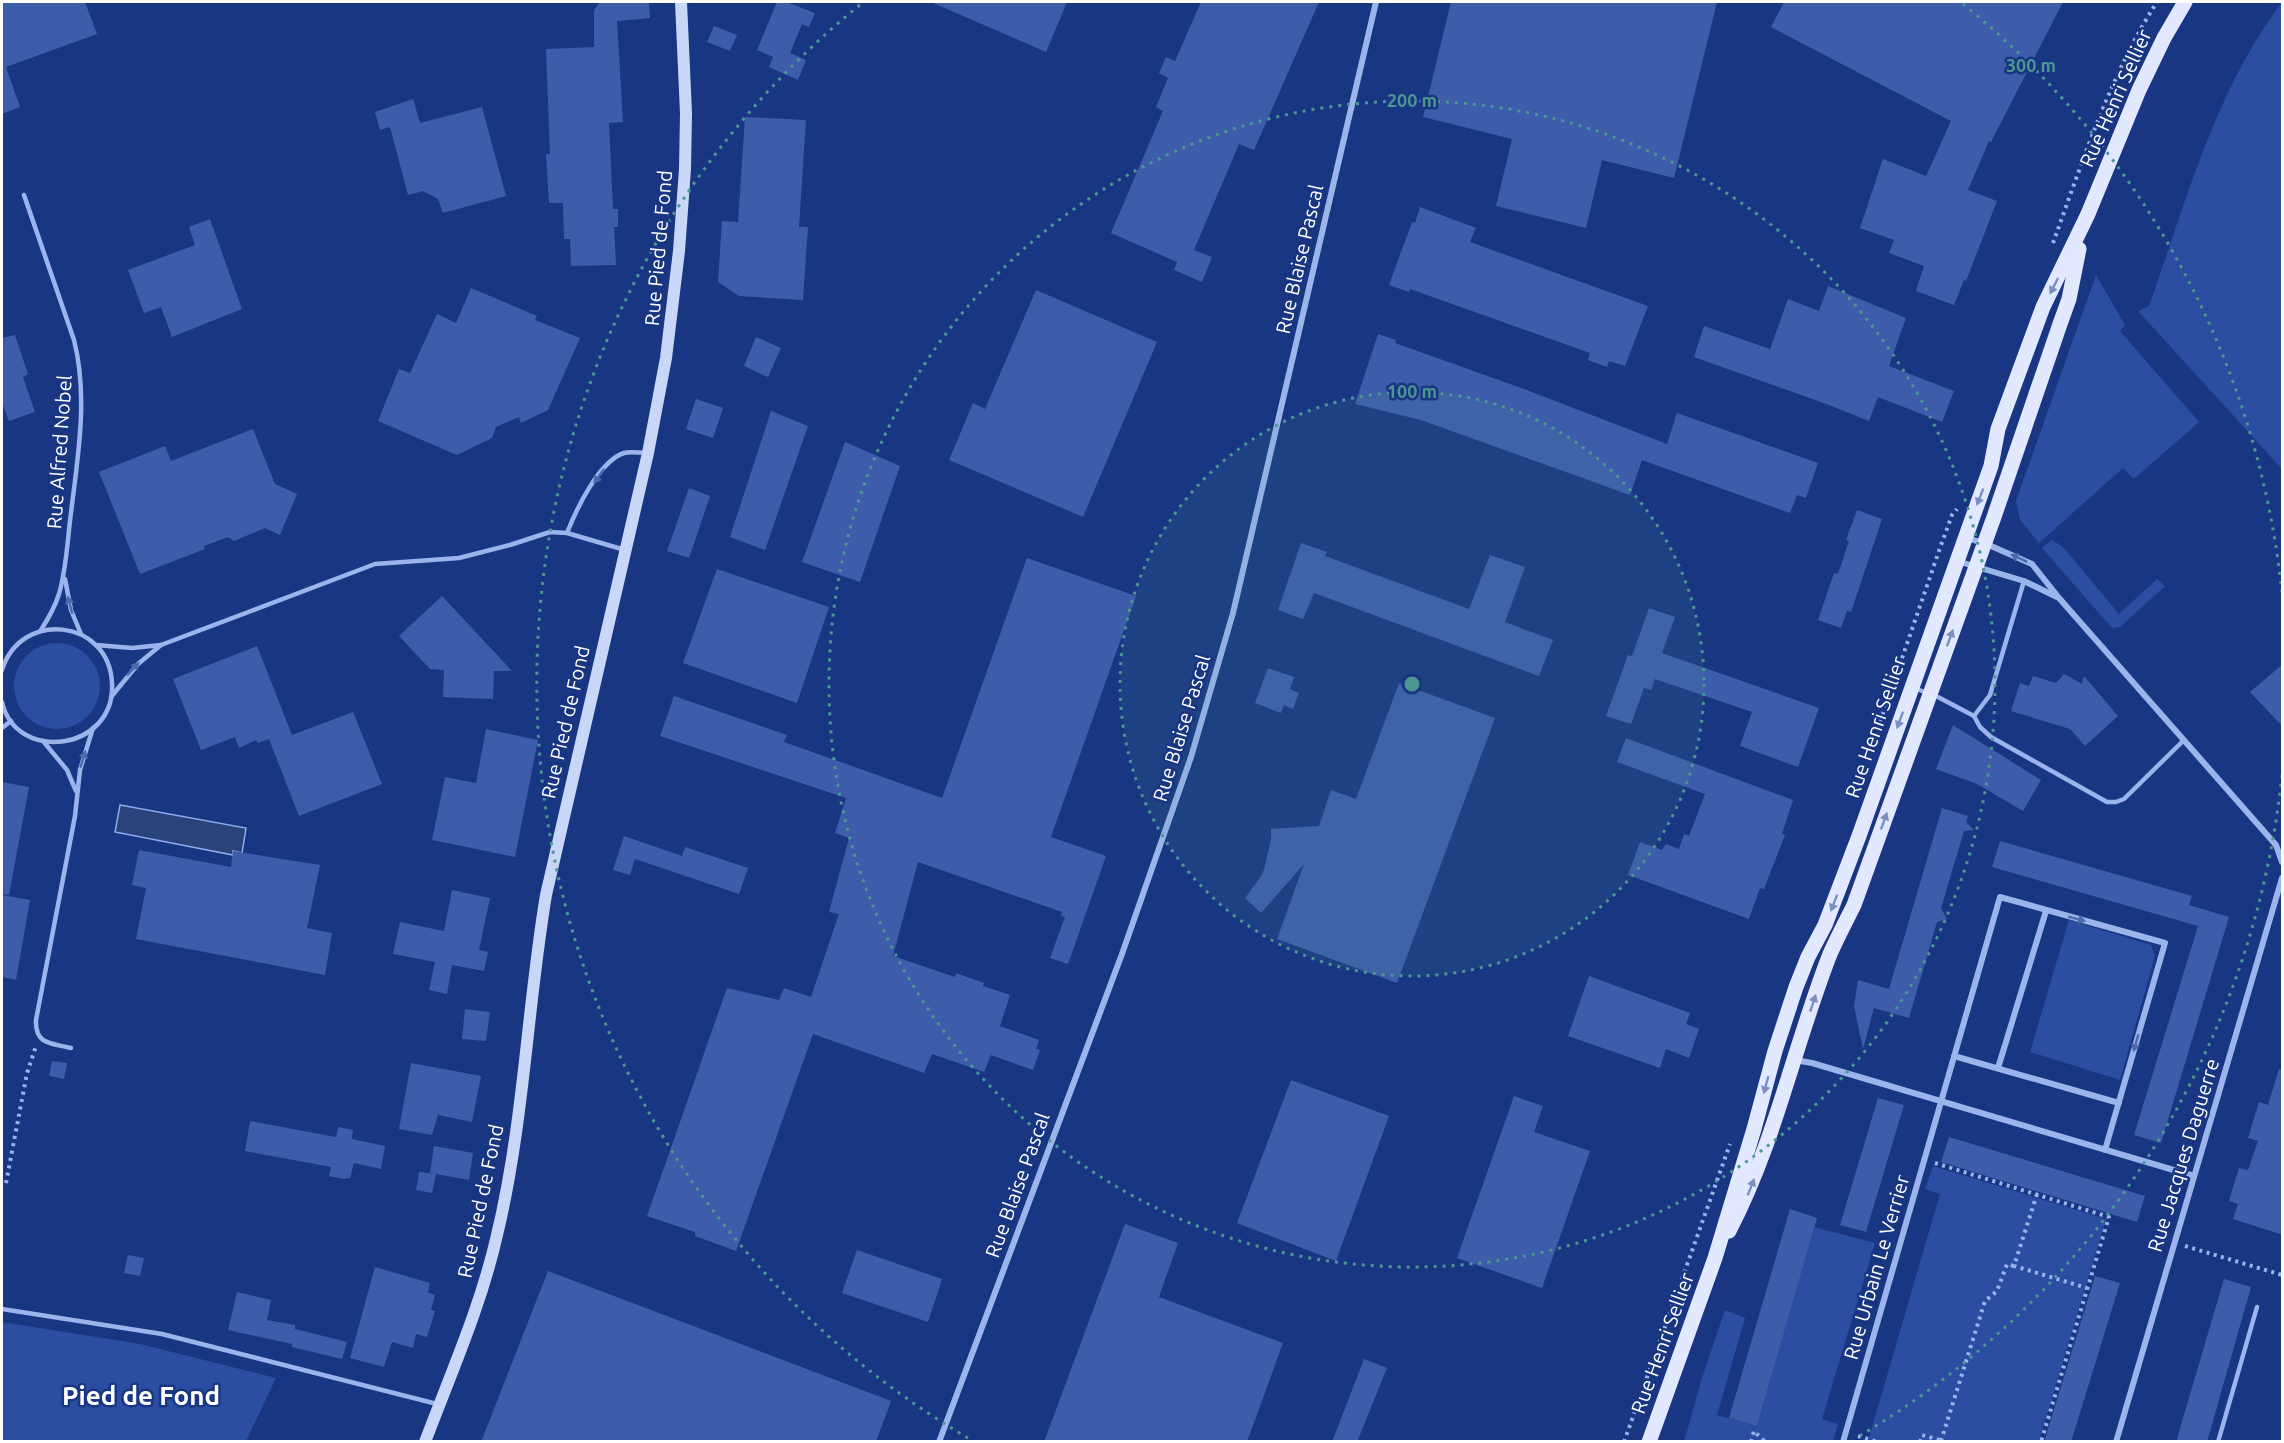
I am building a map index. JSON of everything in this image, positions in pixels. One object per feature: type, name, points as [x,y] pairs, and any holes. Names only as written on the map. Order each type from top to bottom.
[{"type":"main road","name":"Rue Pied de Fond","points":[[425,1442],[477,1304],[498,1233],[513,1149],[546,895],[648,453],[673,309],[683,202],[686,135],[681,2]]},
{"type":"main road","name":"Rue Henri Sellier","points":[[1652,1441],[1715,1258],[1796,987],[1808,957],[1825,925],[1912,687],[1991,466],[1998,429],[2043,307],[2088,214],[2139,90],[2164,38],[2185,2]]},
{"type":"main road","name":"Rue Henri Sellier","points":[[1715,1258],[1747,1197],[1769,1140],[1831,953],[1854,905],[1976,567],[2069,299],[2088,214]]},
{"type":"street","name":"Rue Blaise Pascal","points":[[939,1442],[1122,954],[1191,757],[1233,613],[1376,2]]},
{"type":"street","points":[[1965,537],[2032,564],[2276,845],[2283,862]]},
{"type":"street","points":[[1956,560],[2024,581],[2060,598]]},
{"type":"street","name":"Rue Jacques Daguerre","points":[[2116,1442],[2283,878]]},
{"type":"street","name":"Rue Urbain Le Verrier","points":[[1843,1442],[2000,897],[2046,911]]},
{"type":"street","points":[[1998,1068],[2046,911],[2165,943],[2105,1150]]},
{"type":"street","points":[[1954,1056],[2119,1103]]},
{"type":"street","points":[[1795,1060],[1812,1063],[2194,1176]]},
{"type":"lane","name":"Rue Alfred Nobel","points":[[24,195],[74,340],[80,363],[82,386],[77,464],[64,576],[54,609],[41,630]]},
{"type":"lane","points":[[567,533],[585,495],[606,466],[623,453],[648,453]]},
{"type":"lane","points":[[96,645],[132,648],[160,645],[375,564],[459,558],[510,546],[550,532],[567,533],[625,549]]},
{"type":"lane","name":"Rue Alfred Nobel","points":[[64,576],[71,610],[81,634]]},
{"type":"lane","points":[[1974,716],[1990,695],[2024,581]]},
{"type":"lane","points":[[2,670],[3,658],[26,637],[41,630],[65,629],[81,634],[96,645],[110,670],[112,684],[111,698],[105,714],[93,728],[70,741],[43,741],[26,734],[11,721],[2,702]]},
{"type":"lane","points":[[111,698],[138,664],[160,645]]},
{"type":"lane","points":[[1912,687],[1938,696],[1974,716],[1980,727],[1991,737],[2108,802],[2116,802],[2124,798],[2184,740]]},
{"type":"lane","points":[[2,728],[11,721]]},
{"type":"lane","points":[[71,1048],[43,1041],[38,1037],[36,1020],[75,816],[80,770],[93,728]]},
{"type":"lane","points":[[43,741],[67,770],[76,791]]},
{"type":"lane","points":[[2218,1442],[2257,1307]]},
{"type":"lane","points":[[2,1309],[162,1334],[439,1405]]},
{"type":"path","points":[[2052,244],[2077,172],[2117,78],[2157,2]]},
{"type":"path","points":[[6,1183],[27,1072],[38,1037]]},
{"type":"path","points":[[1624,1442],[1726,1154]]},
{"type":"path","points":[[1924,1160],[2109,1216],[2041,1442]]},
{"type":"path","points":[[2014,1266],[2037,1194]]},
{"type":"path","points":[[2183,1246],[2283,1275]]},
{"type":"path","points":[[1920,1442],[1922,1435],[1943,1441],[1985,1301],[1997,1291],[2007,1264],[2087,1288]]},
{"type":"path","points":[[1752,1442],[1754,1431],[1765,1442]]},
{"type":"path","points":[[1858,1436],[1878,1442]]},
{"type":"shaded area","points":[[2282,2],[2282,469],[2138,311],[2149,306],[2204,148],[2220,110],[2238,72]]},
{"type":"shaded area","points":[[2096,275],[2125,325],[2120,331],[2199,422],[2134,479],[2123,468],[2039,543],[2020,520],[2016,501]]},
{"type":"shaded area","points":[[2052,540],[2063,547],[2119,614],[2157,579],[2165,586],[2120,627],[2112,628],[2042,548]]},
{"type":"shaded area","points":[[57,643],[81,650],[93,662],[100,686],[93,710],[81,722],[57,729],[33,722],[21,710],[14,686],[21,662],[33,650]]},
{"type":"shaded area","points":[[120,805],[246,828],[242,853],[233,851],[233,855],[115,832]]},
{"type":"shaded area","points":[[2069,920],[2151,945],[2155,956],[2120,1080],[2030,1052]]},
{"type":"shaded area","points":[[1933,1166],[2106,1219],[2039,1441],[1868,1441],[1940,1194],[1925,1189]]},
{"type":"shaded area","points":[[1814,1227],[1875,1243],[1822,1419],[1838,1424],[1833,1441],[1684,1442],[1725,1310],[1745,1318],[1717,1415],[1757,1426]]},
{"type":"shaded area","points":[[2,1322],[140,1344],[276,1378],[246,1441],[2,1441]]},
{"type":"building","points":[[2,2],[85,2],[97,34],[6,67],[20,107],[2,114]]},
{"type":"building","points":[[600,2],[649,2],[650,18],[617,21],[623,122],[609,123],[613,209],[618,209],[618,227],[614,227],[616,265],[571,266],[570,239],[564,239],[563,203],[549,203],[546,154],[550,154],[546,49],[594,47],[594,10]]},
{"type":"building","points":[[777,2],[786,2],[815,13],[809,27],[802,24],[790,53],[806,60],[798,80],[769,67],[773,57],[757,50]]},
{"type":"building","points":[[931,2],[1067,2],[1046,52]]},
{"type":"building","points":[[1201,2],[1319,2],[1254,150],[1239,144],[1194,250],[1212,257],[1202,282],[1174,270],[1177,262],[1111,233],[1163,111],[1156,107],[1168,78],[1159,73],[1166,57],[1175,61]]},
{"type":"building","points":[[1451,2],[1717,2],[1674,178],[1602,160],[1586,228],[1496,206],[1512,139],[1423,117]]},
{"type":"building","points":[[1784,2],[2063,2],[1991,142],[1989,141],[1968,190],[1997,201],[1966,281],[1964,280],[1954,305],[1916,291],[1924,266],[1889,253],[1894,240],[1860,228],[1883,159],[1926,176],[1951,121],[1771,27]]},
{"type":"building","points":[[714,26],[737,35],[730,51],[707,42]]},
{"type":"building","points":[[413,99],[420,123],[482,107],[506,196],[443,213],[438,199],[423,191],[408,195],[390,127],[380,130],[375,112]]},
{"type":"building","points":[[745,117],[806,120],[799,227],[808,227],[803,300],[739,296],[718,282],[722,221],[738,222]]},
{"type":"building","points":[[1420,207],[1476,228],[1470,242],[1648,306],[1625,366],[1609,361],[1607,367],[1588,360],[1590,353],[1410,289],[1409,292],[1389,285],[1412,222],[1415,223]]},
{"type":"building","points":[[210,219],[242,309],[172,337],[161,307],[144,313],[128,270],[195,245],[189,227]]},
{"type":"building","points":[[1828,286],[1906,318],[1889,366],[1954,391],[1942,422],[1878,397],[1869,421],[1694,357],[1704,326],[1770,349],[1788,299],[1819,311]]},
{"type":"building","points":[[471,288],[537,316],[535,320],[580,338],[548,410],[521,423],[519,417],[496,427],[492,438],[457,455],[378,421],[399,369],[410,373],[437,314],[456,323]]},
{"type":"building","points":[[1036,290],[1157,342],[1083,517],[949,460],[973,403],[985,409]]},
{"type":"building","points":[[1378,334],[1396,340],[1395,343],[1667,444],[1677,413],[1818,463],[1806,498],[1797,495],[1790,513],[1642,460],[1630,495],[1421,420],[1355,404]]},
{"type":"building","points":[[15,335],[28,374],[23,377],[35,412],[9,421],[2,403],[2,338]]},
{"type":"building","points":[[756,337],[781,348],[768,377],[744,366]]},
{"type":"building","points":[[696,399],[723,408],[713,438],[686,429]]},
{"type":"building","points":[[771,411],[808,426],[765,550],[730,537]]},
{"type":"building","points":[[253,429],[275,484],[297,494],[280,535],[265,528],[234,541],[228,537],[204,546],[205,549],[140,574],[99,472],[165,446],[171,461]]},
{"type":"building","points":[[845,442],[900,466],[860,582],[802,562]]},
{"type":"building","points":[[689,488],[710,496],[689,558],[667,551]]},
{"type":"building","points":[[1857,510],[1882,519],[1851,612],[1847,611],[1841,628],[1818,620],[1834,573],[1838,574],[1849,541],[1846,540]]},
{"type":"building","points":[[1301,543],[1327,552],[1325,556],[1469,609],[1490,555],[1525,567],[1505,622],[1553,640],[1539,676],[1314,593],[1303,619],[1278,610]]},
{"type":"building","points":[[1027,558],[1136,596],[1051,837],[1106,856],[1068,964],[1050,958],[1065,917],[1061,916],[1062,912],[918,862],[893,956],[955,977],[956,973],[984,983],[983,986],[1010,995],[1000,1026],[1039,1040],[1036,1049],[1040,1050],[1033,1070],[991,1055],[984,1072],[932,1054],[924,1073],[813,1034],[736,1251],[695,1236],[695,1232],[647,1216],[727,988],[779,1000],[784,988],[811,997],[839,914],[829,912],[849,838],[835,833],[846,798],[660,736],[674,696],[787,735],[784,742],[942,798]]},
{"type":"building","points":[[717,569],[829,607],[797,703],[683,663]]},
{"type":"building","points":[[442,596],[512,671],[494,671],[493,699],[443,697],[444,670],[430,669],[399,636]]},
{"type":"building","points":[[1649,608],[1675,617],[1662,653],[1819,708],[1798,767],[1740,746],[1752,712],[1655,679],[1651,690],[1644,688],[1631,724],[1606,716],[1628,655],[1632,656]]},
{"type":"building","points":[[257,646],[292,735],[353,712],[382,784],[299,816],[269,739],[258,743],[256,740],[239,748],[235,737],[201,750],[173,679]]},
{"type":"building","points":[[2283,664],[2283,727],[2250,692]]},
{"type":"building","points":[[1268,668],[1294,677],[1290,689],[1299,693],[1293,709],[1284,705],[1281,713],[1255,703]]},
{"type":"building","points":[[2064,674],[2082,684],[2084,676],[2118,716],[2085,746],[2070,729],[2011,711],[2020,683],[2029,686],[2033,676],[2056,683]]},
{"type":"building","points":[[1399,683],[1495,718],[1397,983],[1277,939],[1304,864],[1261,913],[1245,898],[1262,875],[1271,839],[1271,829],[1319,826],[1331,790],[1356,799]]},
{"type":"building","points":[[1953,725],[2041,780],[2023,811],[1977,784],[1936,769]]},
{"type":"building","points":[[486,729],[538,740],[515,857],[432,840],[445,777],[476,783]]},
{"type":"building","points":[[1626,738],[1793,800],[1782,834],[1785,835],[1764,889],[1760,888],[1749,919],[1628,875],[1640,842],[1662,850],[1666,844],[1679,849],[1684,834],[1689,836],[1705,794],[1617,762]]},
{"type":"building","points":[[2,782],[29,787],[9,895],[2,894]]},
{"type":"building","points":[[1942,808],[1968,816],[1966,822],[1974,830],[1964,831],[1941,908],[1947,919],[1937,922],[1909,1018],[1874,1008],[1863,1049],[1854,1006],[1858,980],[1889,989]]},
{"type":"building","points":[[624,836],[682,856],[685,847],[748,868],[739,894],[635,859],[630,875],[613,870]]},
{"type":"building","points":[[2000,841],[2192,896],[2189,905],[2229,917],[2161,1143],[2134,1135],[2198,926],[1992,867]]},
{"type":"building","points":[[139,850],[231,867],[233,851],[320,865],[307,928],[332,933],[325,975],[136,939],[146,888],[132,885]]},
{"type":"building","points":[[452,890],[490,898],[479,950],[488,952],[484,971],[452,965],[447,994],[429,990],[435,962],[393,954],[400,922],[444,931]]},
{"type":"building","points":[[2,895],[30,900],[16,980],[2,977]]},
{"type":"building","points":[[1589,976],[1690,1013],[1686,1024],[1699,1029],[1689,1058],[1666,1049],[1660,1068],[1568,1036]]},
{"type":"building","points":[[465,1009],[490,1012],[486,1041],[462,1039]]},
{"type":"building","points":[[52,1061],[67,1063],[64,1079],[49,1076]]},
{"type":"building","points":[[411,1063],[481,1076],[472,1122],[438,1115],[432,1135],[399,1129]]},
{"type":"building","points":[[2279,1069],[2283,1070],[2283,1235],[2233,1219],[2238,1204],[2229,1201],[2239,1168],[2248,1170],[2258,1141],[2248,1138],[2259,1102],[2268,1105]]},
{"type":"building","points":[[1291,1080],[1389,1116],[1336,1261],[1237,1223]]},
{"type":"building","points":[[1514,1096],[1543,1106],[1534,1132],[1590,1151],[1542,1288],[1457,1258]]},
{"type":"building","points":[[1878,1098],[1904,1105],[1866,1232],[1840,1225]]},
{"type":"building","points":[[250,1121],[336,1137],[338,1127],[353,1130],[352,1139],[385,1146],[381,1169],[354,1163],[350,1178],[344,1179],[329,1176],[331,1167],[245,1151]]},
{"type":"building","points":[[1949,1137],[2145,1196],[2137,1222],[1941,1162]]},
{"type":"building","points":[[434,1146],[473,1153],[469,1180],[430,1173]]},
{"type":"building","points":[[419,1172],[436,1174],[432,1193],[416,1190]]},
{"type":"building","points":[[1790,1209],[1817,1218],[1757,1426],[1729,1418]]},
{"type":"building","points":[[1125,1224],[1178,1243],[1159,1297],[1283,1343],[1247,1442],[1044,1442]]},
{"type":"building","points":[[857,1250],[942,1279],[928,1322],[842,1293]]},
{"type":"building","points":[[128,1255],[144,1258],[140,1276],[124,1273]]},
{"type":"building","points":[[375,1267],[430,1283],[428,1292],[435,1295],[431,1310],[435,1311],[427,1337],[416,1334],[413,1348],[392,1342],[384,1367],[350,1358]]},
{"type":"building","points":[[548,1271],[891,1401],[876,1442],[481,1442]]},
{"type":"building","points":[[2095,1276],[2120,1283],[2071,1442],[2044,1442]]},
{"type":"building","points":[[2224,1279],[2251,1287],[2207,1442],[2176,1442]]},
{"type":"building","points":[[237,1292],[271,1300],[267,1320],[295,1325],[295,1329],[347,1342],[342,1359],[292,1347],[292,1344],[228,1330]]},
{"type":"building","points":[[1364,1359],[1387,1368],[1357,1442],[1332,1442]]},
{"type":"district","name":"Pied de Fond","points":[[141,1395]]}]
